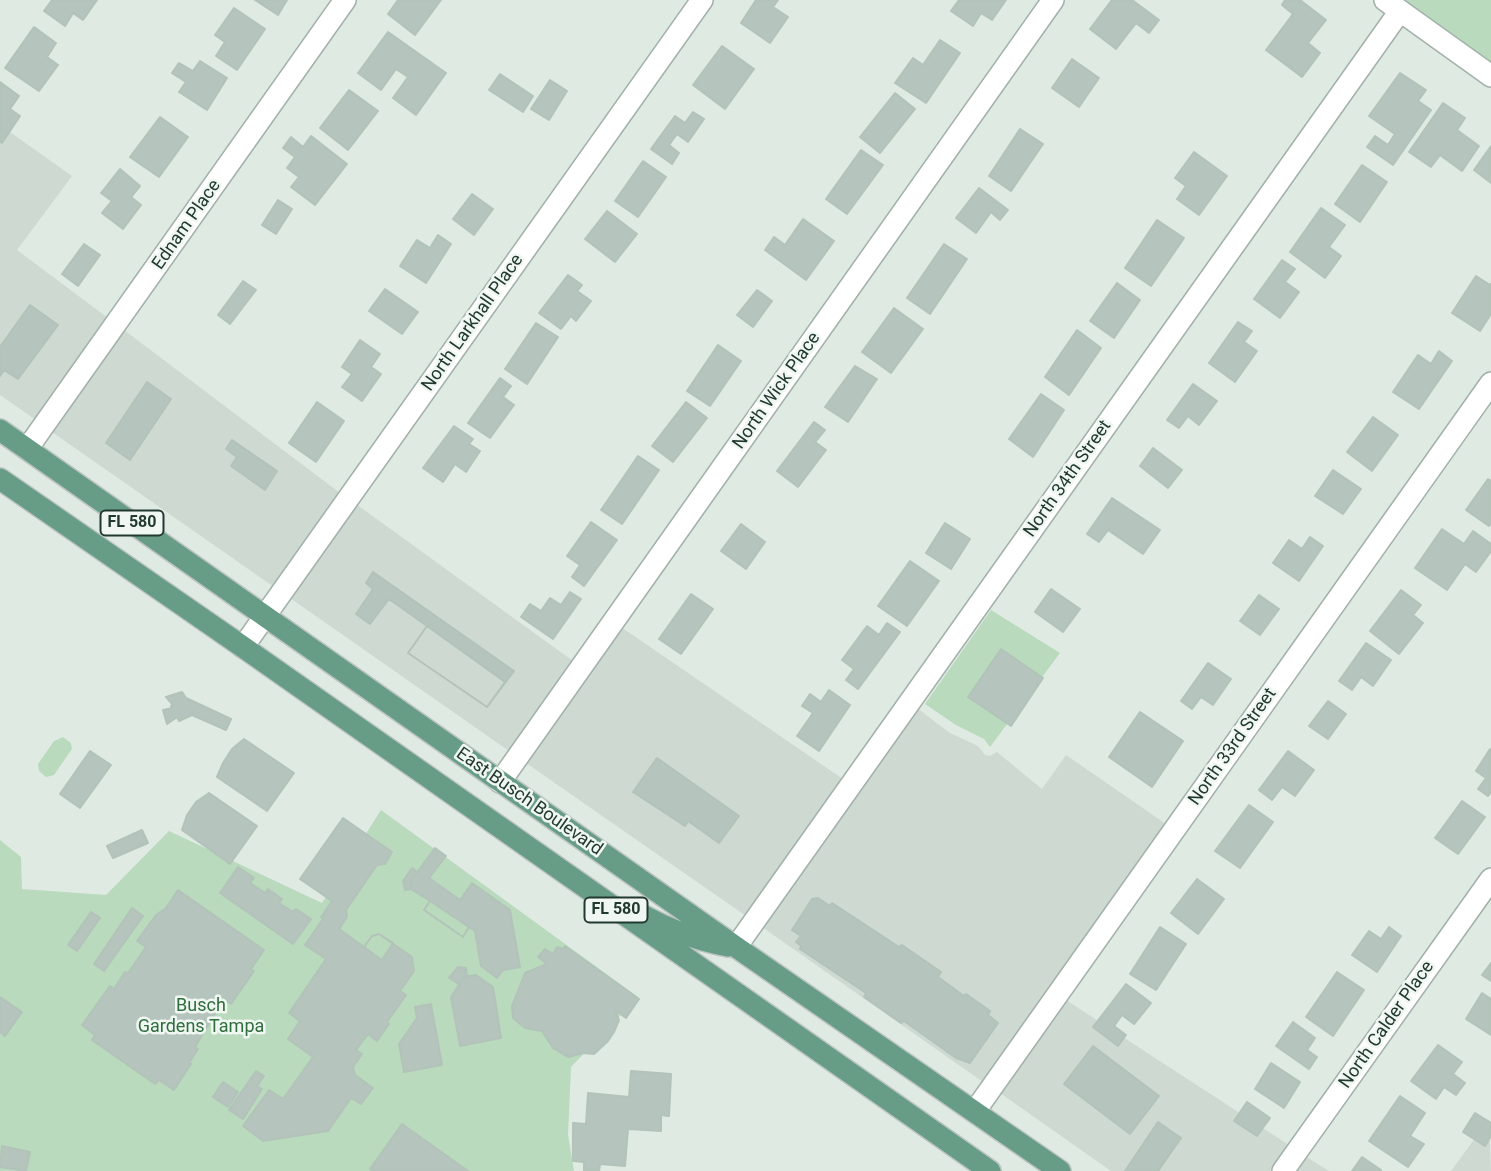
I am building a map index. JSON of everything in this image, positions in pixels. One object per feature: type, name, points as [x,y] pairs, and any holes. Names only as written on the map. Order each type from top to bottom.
[{"type":"main road","name":"East Busch Boulevard","points":[[0,430],[1060,1171]]},
{"type":"main road","points":[[0,447],[27,449]]},
{"type":"main road","name":"FL 580","points":[[0,479],[990,1171]]},
{"type":"main road","points":[[550,864],[666,928],[700,941],[736,947]]},
{"type":"street","name":"Ednam Place","points":[[27,449],[345,0]]},
{"type":"street","name":"North Larkhall Place","points":[[243,647],[702,0]]},
{"type":"street","name":"North Wick Place","points":[[500,782],[1054,0]]},
{"type":"street","points":[[1392,5],[1491,76]]},
{"type":"street","name":"North 34th Street","points":[[736,947],[1392,5]]},
{"type":"street","name":"North 33rd Street","points":[[975,1111],[1491,383]]},
{"type":"street","name":"North Calder Place","points":[[1283,1171],[1491,878]]},
{"type":"shaded area","points":[[0,125],[72,176],[17,250],[108,318],[36,420],[0,395]]},
{"type":"shaded area","points":[[124,330],[340,493],[274,587],[52,432]]},
{"type":"shaded area","points":[[356,504],[573,661],[509,751],[290,598]]},
{"type":"shaded area","points":[[621,627],[843,779],[746,916],[526,763]]},
{"type":"shaded area","points":[[917,708],[950,733],[978,746],[985,755],[990,756],[997,752],[1042,789],[1066,755],[1166,824],[983,1082],[762,927]]},
{"type":"shaded area","points":[[1066,1000],[1289,1145],[1270,1171],[1111,1171],[1000,1093]]},
{"type":"shaded area","points":[[1489,1119],[1491,1171],[1451,1171]]},
{"type":"shaded area","points":[[1305,1156],[1329,1171],[1295,1171]]},
{"type":"green space","points":[[1403,0],[1491,0],[1491,62]]},
{"type":"green space","points":[[991,610],[1060,653],[990,747],[984,739],[956,725],[925,704]]},
{"type":"green space","points":[[63,737],[71,743],[72,749],[54,775],[46,777],[39,771],[38,764],[54,741]]},
{"type":"green space","name":"Busch Gardens Tampa","points":[[381,810],[638,997],[571,1067],[568,1135],[574,1171],[0,1171],[0,840],[21,857],[22,889],[106,895],[169,831],[322,903]]},
{"type":"building","points":[[52,0],[97,0],[83,20],[73,13],[65,26],[44,11]]},
{"type":"building","points":[[255,0],[287,0],[278,15]]},
{"type":"building","points":[[398,0],[441,0],[415,35],[388,14]]},
{"type":"building","points":[[756,0],[778,0],[773,7],[788,17],[770,43],[741,23]]},
{"type":"building","points":[[959,0],[1006,0],[992,20],[981,13],[973,26],[951,11]]},
{"type":"building","points":[[1112,0],[1132,0],[1159,20],[1149,33],[1136,23],[1116,49],[1090,29]]},
{"type":"building","points":[[1285,0],[1300,0],[1326,20],[1308,43],[1320,53],[1302,77],[1266,50],[1293,14],[1282,5]]},
{"type":"building","points":[[234,8],[265,29],[237,70],[216,56],[225,42],[215,35]]},
{"type":"building","points":[[34,27],[56,43],[47,57],[58,65],[39,91],[5,68]]},
{"type":"building","points":[[388,32],[446,73],[416,115],[393,98],[408,77],[396,69],[381,90],[358,73]]},
{"type":"building","points":[[940,40],[960,53],[926,103],[895,83],[913,58],[923,65]]},
{"type":"building","points":[[722,46],[754,69],[725,109],[693,85]]},
{"type":"building","points":[[1072,59],[1099,78],[1079,107],[1052,88]]},
{"type":"building","points":[[200,61],[227,78],[207,110],[179,92],[186,82],[172,73],[179,63],[193,71]]},
{"type":"building","points":[[1400,73],[1426,90],[1418,101],[1431,110],[1393,165],[1367,147],[1375,136],[1388,145],[1395,134],[1369,116]]},
{"type":"building","points":[[500,74],[533,96],[523,112],[489,90]]},
{"type":"building","points":[[550,80],[567,91],[549,120],[531,109]]},
{"type":"building","points":[[0,82],[19,96],[10,109],[20,116],[2,143],[0,141]]},
{"type":"building","points":[[349,90],[378,111],[348,150],[320,128]]},
{"type":"building","points":[[895,93],[915,109],[880,153],[860,137]]},
{"type":"building","points":[[1443,103],[1465,118],[1457,130],[1479,146],[1462,171],[1440,155],[1431,167],[1409,152]]},
{"type":"building","points":[[693,112],[704,119],[688,142],[677,134],[669,145],[679,153],[672,164],[651,149],[675,116],[685,123]]},
{"type":"building","points":[[160,117],[188,137],[159,177],[130,157]]},
{"type":"building","points":[[1020,129],[1043,144],[1011,191],[989,176]]},
{"type":"building","points":[[311,136],[347,164],[315,205],[291,187],[299,177],[287,168],[295,157],[283,148],[291,137],[303,147]]},
{"type":"building","points":[[1491,146],[1491,183],[1474,170]]},
{"type":"building","points":[[861,150],[883,165],[847,214],[826,199]]},
{"type":"building","points":[[1194,152],[1227,176],[1199,215],[1177,199],[1186,186],[1175,178]]},
{"type":"building","points":[[643,161],[666,177],[638,217],[615,201]]},
{"type":"building","points":[[1362,165],[1387,182],[1360,222],[1335,204]]},
{"type":"building","points":[[120,169],[140,186],[131,197],[141,205],[123,229],[102,213],[112,201],[101,193]]},
{"type":"building","points":[[979,188],[1008,210],[1000,220],[991,212],[976,233],[956,218]]},
{"type":"building","points":[[472,194],[493,209],[474,235],[453,219]]},
{"type":"building","points":[[278,200],[292,209],[276,234],[262,225]]},
{"type":"building","points":[[1321,208],[1345,225],[1329,247],[1341,256],[1325,278],[1290,252]]},
{"type":"building","points":[[607,211],[637,234],[615,262],[585,239]]},
{"type":"building","points":[[803,219],[834,241],[806,280],[765,250],[774,237],[785,245]]},
{"type":"building","points":[[1157,220],[1184,238],[1151,286],[1125,268]]},
{"type":"building","points":[[438,235],[451,244],[426,283],[400,266],[417,240],[430,248]]},
{"type":"building","points":[[84,244],[100,255],[78,286],[62,274]]},
{"type":"building","points":[[944,244],[967,259],[930,314],[907,298]]},
{"type":"building","points":[[1282,260],[1295,269],[1285,282],[1299,292],[1280,318],[1254,299]]},
{"type":"building","points":[[568,275],[582,285],[577,291],[591,301],[576,321],[571,316],[561,329],[539,313]]},
{"type":"building","points":[[1476,276],[1491,284],[1491,314],[1480,331],[1452,313]]},
{"type":"building","points":[[243,281],[256,290],[230,324],[218,315]]},
{"type":"building","points":[[1117,283],[1140,300],[1114,338],[1090,321]]},
{"type":"building","points":[[385,289],[418,312],[402,334],[369,311]]},
{"type":"building","points":[[757,290],[772,301],[753,327],[737,315]]},
{"type":"building","points":[[30,305],[58,325],[18,379],[4,370],[0,376],[0,347]]},
{"type":"building","points":[[894,308],[923,329],[891,373],[862,352]]},
{"type":"building","points":[[1238,322],[1252,331],[1244,342],[1257,351],[1235,382],[1209,363]]},
{"type":"building","points":[[536,323],[558,337],[527,384],[505,369]]},
{"type":"building","points":[[1077,330],[1101,348],[1069,395],[1045,377]]},
{"type":"building","points":[[360,340],[380,354],[371,367],[381,374],[362,401],[342,387],[352,374],[342,367]]},
{"type":"building","points":[[718,345],[741,361],[710,406],[687,391]]},
{"type":"building","points":[[1439,351],[1452,361],[1419,409],[1393,392],[1418,355],[1431,364]]},
{"type":"building","points":[[855,366],[877,379],[848,422],[825,407]]},
{"type":"building","points":[[500,378],[511,386],[503,397],[514,405],[490,438],[468,423]]},
{"type":"building","points":[[147,382],[171,399],[130,460],[106,443]]},
{"type":"building","points":[[1193,384],[1217,401],[1199,425],[1188,416],[1179,428],[1167,420]]},
{"type":"building","points":[[1041,394],[1064,410],[1033,457],[1009,439]]},
{"type":"building","points":[[317,402],[344,421],[316,462],[289,443]]},
{"type":"building","points":[[686,402],[707,418],[673,462],[652,446]]},
{"type":"building","points":[[1373,417],[1398,435],[1372,471],[1347,452]]},
{"type":"building","points":[[814,422],[825,430],[815,442],[826,450],[798,487],[777,471]]},
{"type":"building","points":[[454,426],[473,439],[469,444],[480,451],[466,472],[455,464],[443,482],[423,468]]},
{"type":"building","points":[[232,440],[277,471],[265,490],[231,466],[237,457],[226,449]]},
{"type":"building","points":[[1153,448],[1182,470],[1168,488],[1140,466]]},
{"type":"building","points":[[638,456],[659,470],[622,524],[601,510]]},
{"type":"building","points":[[1333,470],[1361,489],[1343,514],[1315,496]]},
{"type":"building","points":[[1488,479],[1491,481],[1489,526],[1466,510]]},
{"type":"building","points":[[1112,498],[1160,530],[1143,554],[1108,530],[1099,542],[1087,534]]},
{"type":"building","points":[[591,522],[617,540],[584,586],[572,577],[580,565],[567,556]]},
{"type":"building","points":[[945,523],[970,539],[951,569],[926,553]]},
{"type":"building","points":[[741,524],[765,542],[746,569],[721,551]]},
{"type":"building","points":[[1442,529],[1464,544],[1473,531],[1491,544],[1491,551],[1476,572],[1465,564],[1447,590],[1415,568]]},
{"type":"building","points":[[1310,537],[1323,546],[1299,581],[1273,563],[1289,540],[1302,549]]},
{"type":"building","points":[[910,561],[939,581],[907,626],[878,606]]},
{"type":"building","points":[[373,572],[514,671],[487,707],[408,653],[427,626],[389,599],[370,624],[356,614],[373,589],[366,583]]},
{"type":"building","points":[[1051,589],[1080,609],[1063,632],[1035,612]]},
{"type":"building","points":[[1401,590],[1421,605],[1413,615],[1423,623],[1399,654],[1370,631]]},
{"type":"building","points":[[570,592],[581,599],[553,639],[521,617],[530,604],[541,611],[550,598],[561,605]]},
{"type":"building","points":[[691,594],[713,609],[681,654],[659,639]]},
{"type":"building","points":[[1259,595],[1279,609],[1260,635],[1240,621]]},
{"type":"building","points":[[887,623],[900,632],[858,689],[846,680],[854,669],[842,660],[867,626],[879,635]]},
{"type":"building","points":[[427,626],[505,682],[487,707],[408,653]]},
{"type":"building","points":[[1366,643],[1391,660],[1373,686],[1361,677],[1352,690],[1339,681]]},
{"type":"building","points":[[1001,649],[1043,678],[1011,726],[968,697]]},
{"type":"building","points":[[1208,663],[1231,679],[1213,705],[1201,697],[1192,709],[1181,701]]},
{"type":"building","points":[[829,690],[850,705],[819,751],[797,736],[813,713],[802,706],[810,694],[821,702]]},
{"type":"building","points":[[182,692],[186,698],[231,719],[226,730],[192,715],[179,721],[177,717],[167,724],[163,710],[172,708],[173,705],[166,697]]},
{"type":"building","points":[[1328,701],[1346,714],[1328,739],[1309,726]]},
{"type":"building","points":[[1140,712],[1183,741],[1152,787],[1109,757]]},
{"type":"building","points":[[244,739],[294,773],[267,811],[217,777],[232,749]]},
{"type":"building","points":[[1490,749],[1491,792],[1488,796],[1478,789],[1486,778],[1476,771]]},
{"type":"building","points":[[90,751],[111,765],[80,808],[60,794]]},
{"type":"building","points":[[1288,751],[1314,770],[1295,796],[1282,787],[1272,800],[1259,790]]},
{"type":"building","points":[[657,758],[739,816],[719,843],[688,821],[685,826],[633,792]]},
{"type":"building","points":[[209,793],[257,826],[230,864],[182,830],[187,815],[196,802]]},
{"type":"building","points":[[1462,801],[1485,817],[1458,854],[1435,838]]},
{"type":"building","points":[[1249,805],[1273,822],[1240,868],[1215,851]]},
{"type":"building","points":[[343,818],[392,852],[385,864],[377,865],[346,910],[347,917],[339,929],[364,947],[372,936],[379,934],[412,957],[414,971],[400,991],[406,995],[377,1041],[368,1034],[356,1050],[362,1054],[353,1067],[355,1075],[373,1088],[361,1104],[351,1098],[328,1131],[263,1141],[243,1126],[269,1090],[283,1099],[313,1057],[288,1039],[300,1021],[289,1013],[326,959],[305,945],[332,901],[300,879]]},
{"type":"building","points":[[142,830],[148,843],[113,858],[107,846]]},
{"type":"building","points":[[435,848],[446,856],[429,878],[460,900],[472,883],[510,910],[520,967],[503,970],[497,978],[481,966],[475,931],[469,927],[463,937],[424,910],[430,901],[411,889],[410,882]]},
{"type":"building","points":[[238,867],[254,878],[250,883],[265,893],[268,889],[282,899],[279,903],[293,912],[296,909],[311,919],[293,944],[220,893]]},
{"type":"building","points":[[412,868],[417,872],[410,882],[411,889],[405,890],[403,881]]},
{"type":"building","points":[[1197,879],[1224,899],[1198,934],[1171,913]]},
{"type":"building","points":[[178,890],[264,950],[251,969],[254,971],[231,1004],[222,998],[213,1010],[216,1012],[195,1047],[198,1049],[189,1063],[191,1064],[174,1090],[159,1080],[155,1084],[92,1040],[95,1035],[82,1025],[110,986],[114,989],[125,972],[128,973],[146,947],[137,941]]},
{"type":"building","points":[[818,898],[830,906],[832,903],[899,947],[902,945],[941,972],[938,977],[990,1011],[988,1015],[998,1023],[970,1063],[956,1058],[904,1021],[901,1023],[864,997],[866,993],[800,949],[801,946],[796,942],[801,936],[792,930],[812,899]]},
{"type":"building","points":[[430,901],[469,927],[463,937],[424,910]]},
{"type":"building","points":[[132,908],[143,916],[104,971],[94,964]]},
{"type":"building","points":[[91,912],[100,918],[77,951],[68,945]]},
{"type":"building","points":[[1160,927],[1186,944],[1156,990],[1130,974]]},
{"type":"building","points":[[1389,927],[1401,936],[1377,972],[1352,955],[1369,931],[1381,939]]},
{"type":"building","points":[[379,934],[393,943],[382,960],[364,947],[372,936]]},
{"type":"building","points":[[565,946],[639,999],[626,1018],[615,1010],[619,1020],[614,1032],[594,1054],[583,1053],[568,1057],[553,1048],[542,1031],[525,1028],[513,1018],[512,1006],[525,973],[547,964],[538,957],[545,949],[553,954],[557,947],[563,949]]},
{"type":"building","points":[[1491,963],[1491,981],[1482,975]]},
{"type":"building","points":[[458,967],[466,968],[467,976],[459,984],[449,978]]},
{"type":"building","points":[[1337,972],[1364,990],[1333,1036],[1306,1017]]},
{"type":"building","points":[[476,975],[493,987],[501,1038],[460,1046],[451,997],[464,977]]},
{"type":"building","points":[[1126,984],[1151,1003],[1134,1024],[1122,1015],[1114,1026],[1126,1035],[1118,1046],[1093,1027]]},
{"type":"building","points":[[1482,993],[1491,999],[1491,1035],[1466,1019]]},
{"type":"building","points":[[0,997],[22,1012],[5,1036],[0,1032]]},
{"type":"building","points":[[431,1004],[442,1065],[404,1072],[399,1044],[417,1018],[415,1007]]},
{"type":"building","points":[[1293,1022],[1315,1038],[1307,1050],[1317,1057],[1309,1069],[1276,1046]]},
{"type":"building","points":[[1438,1045],[1462,1062],[1453,1074],[1465,1083],[1456,1095],[1444,1087],[1436,1099],[1411,1081]]},
{"type":"building","points":[[1093,1046],[1159,1096],[1130,1134],[1064,1084]]},
{"type":"building","points":[[1271,1063],[1300,1082],[1284,1108],[1255,1089]]},
{"type":"building","points":[[256,1071],[264,1076],[257,1086],[262,1089],[243,1119],[229,1110]]},
{"type":"building","points":[[631,1071],[671,1074],[669,1116],[661,1115],[661,1131],[628,1129],[625,1166],[600,1164],[599,1171],[584,1171],[584,1162],[573,1161],[573,1123],[586,1124],[588,1093],[629,1097]]},
{"type":"building","points":[[223,1082],[238,1092],[228,1107],[213,1097]]},
{"type":"building","points":[[1400,1096],[1425,1113],[1410,1136],[1424,1144],[1408,1167],[1369,1141]]},
{"type":"building","points":[[1247,1102],[1270,1118],[1257,1136],[1234,1121]]},
{"type":"building","points":[[1475,1113],[1491,1123],[1491,1136],[1485,1146],[1463,1132]]},
{"type":"building","points":[[1158,1122],[1181,1138],[1158,1171],[1125,1171]]},
{"type":"building","points":[[402,1124],[468,1171],[370,1169]]},
{"type":"building","points":[[2,1146],[30,1152],[26,1171],[0,1167]]},
{"type":"building","points":[[1362,1157],[1381,1170],[1352,1171]]}]
